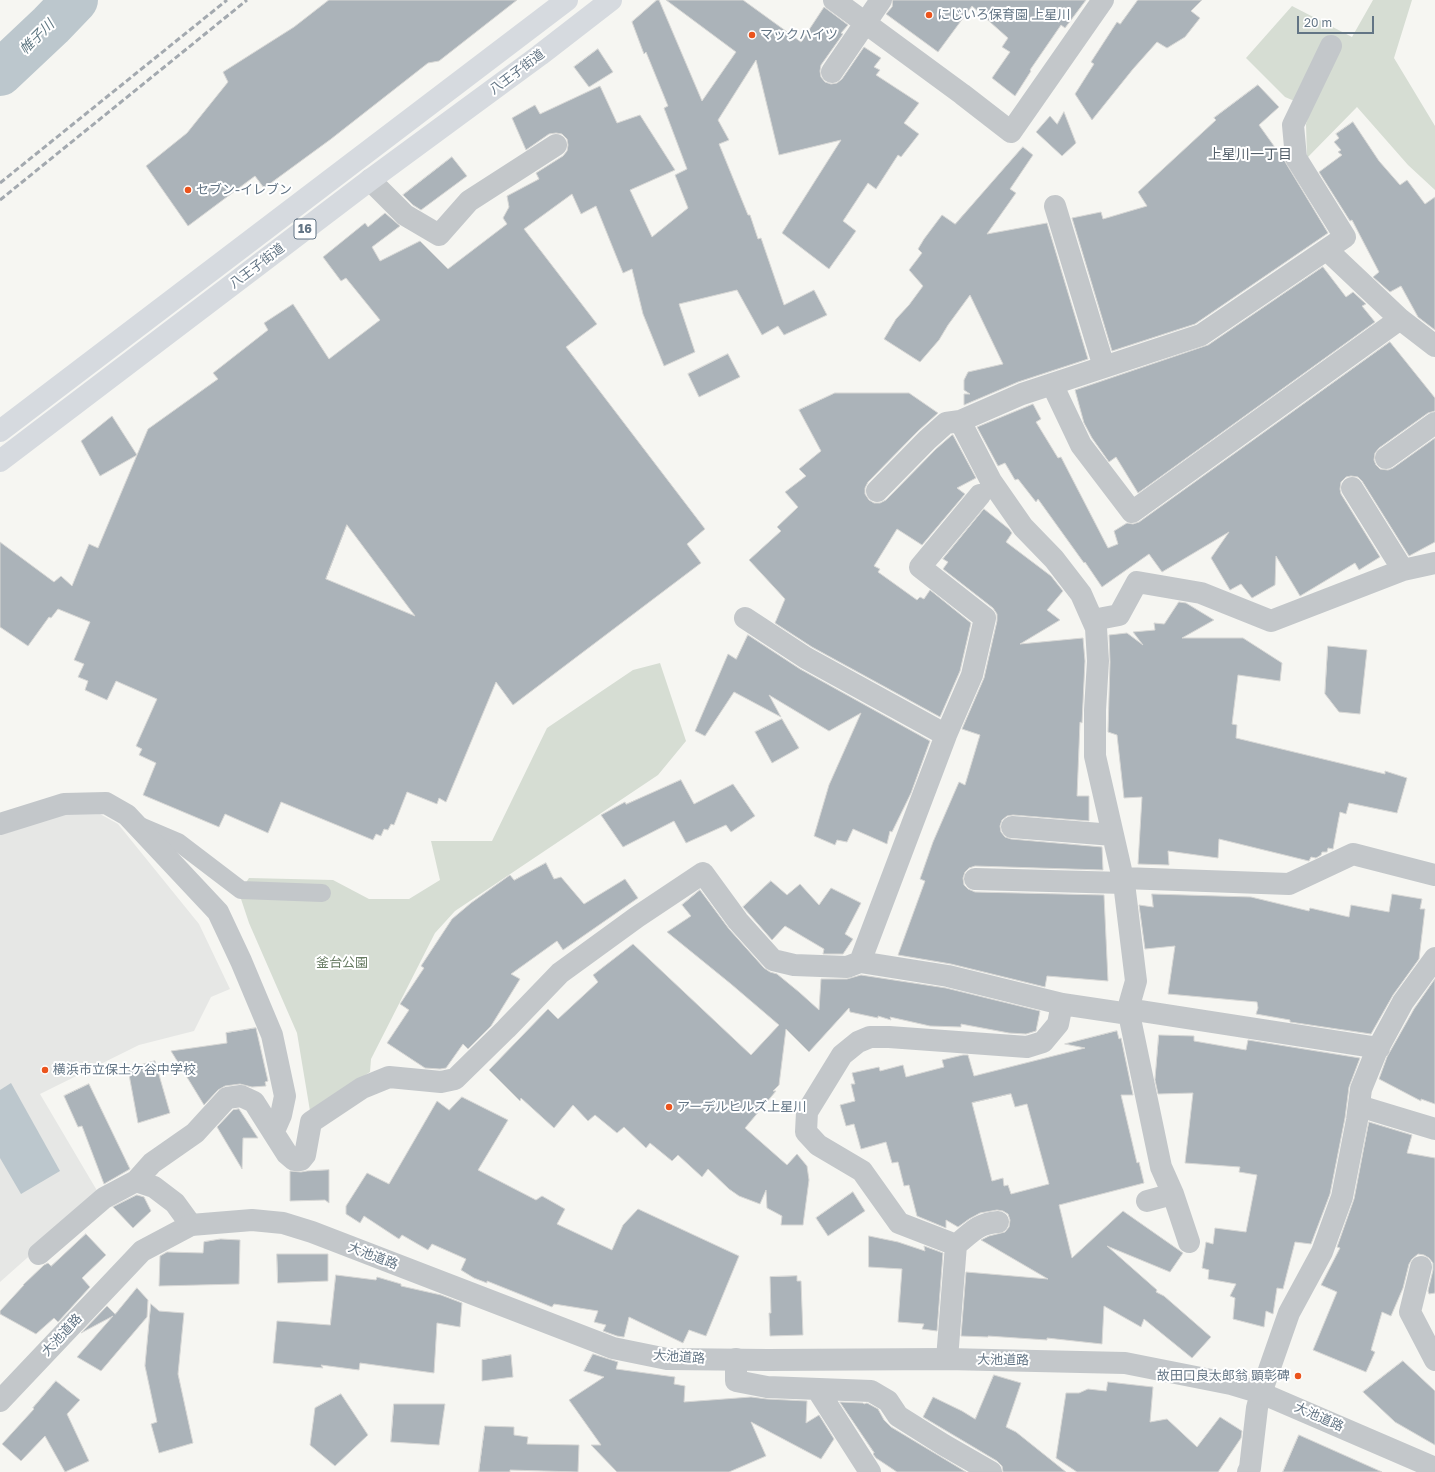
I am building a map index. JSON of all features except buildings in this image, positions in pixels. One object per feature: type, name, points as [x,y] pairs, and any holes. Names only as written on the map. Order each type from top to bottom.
[{"type":"highway","name":"八王子街道","points":[[0,431],[567,0]]},
{"type":"highway","name":"八王子街道","points":[[0,461],[370,180],[540,55],[611,0]]},
{"type":"street","points":[[834,0],[1011,132],[1103,0]]},
{"type":"street","points":[[832,72],[881,0]]},
{"type":"street","points":[[877,491],[927,440],[946,423],[960,422],[1022,394],[1201,336],[1345,237],[1296,158],[1293,125],[1331,46]]},
{"type":"street","points":[[370,180],[405,215],[439,235],[469,201],[556,145]]},
{"type":"street","points":[[1055,206],[1104,367]]},
{"type":"street","points":[[1327,250],[1400,319],[1435,346]]},
{"type":"street","points":[[1052,384],[1081,445],[1132,512],[1400,319]]},
{"type":"street","points":[[960,422],[991,481],[1023,526],[1054,559],[1081,594],[1096,628],[1098,660],[1095,710],[1095,756],[1123,881],[1136,981],[1128,1011],[1160,1167],[1173,1194],[1189,1242]]},
{"type":"street","points":[[1386,458],[1435,423]]},
{"type":"street","points":[[1352,488],[1403,570]]},
{"type":"street","points":[[860,962],[946,735],[972,675],[985,618],[920,568],[980,495]]},
{"type":"street","points":[[1093,620],[1119,615],[1137,582],[1201,593],[1271,621],[1403,570],[1435,563]]},
{"type":"street","points":[[746,618],[806,658],[946,735]]},
{"type":"street","points":[[0,824],[64,804],[106,803],[127,815],[218,912],[272,1034],[285,1096],[281,1115],[274,1132]]},
{"type":"street","points":[[135,824],[178,842],[241,890],[322,893]]},
{"type":"street","points":[[1012,827],[1113,834]]},
{"type":"street","points":[[976,879],[1289,884],[1353,854],[1435,874]]},
{"type":"street","points":[[39,1254],[104,1198],[136,1181],[152,1163],[195,1133],[227,1098],[241,1096],[254,1102],[287,1154],[294,1160],[301,1160],[305,1155],[311,1122],[362,1088],[389,1077],[441,1082],[455,1079],[560,973],[637,917],[703,873],[738,921],[773,960],[794,965],[847,967],[860,962],[948,976],[1062,1004],[1128,1011],[1379,1048]]},
{"type":"street","points":[[1248,1472],[1250,1468],[1257,1408],[1288,1313],[1322,1252],[1342,1197],[1361,1089],[1379,1048],[1403,1002],[1435,958]]},
{"type":"street","points":[[956,1245],[899,1223],[862,1172],[818,1145],[806,1132],[806,1112],[842,1055],[858,1042],[870,1037],[889,1037],[1027,1048],[1043,1042],[1058,1024],[1062,1004]]},
{"type":"street","points":[[1359,1106],[1435,1129]]},
{"type":"street","points":[[136,1181],[154,1187],[175,1203],[191,1225]]},
{"type":"street","points":[[1147,1201],[1173,1194]]},
{"type":"street","name":"大池道路","points":[[0,1401],[142,1251],[191,1225],[252,1220],[283,1223],[312,1232],[613,1348],[667,1359],[947,1359],[1125,1363],[1210,1379],[1261,1393],[1435,1468]]},
{"type":"street","points":[[947,1359],[956,1245],[986,1222],[998,1222]]},
{"type":"street","points":[[1421,1267],[1410,1312],[1435,1360]]},
{"type":"street","points":[[736,1359],[736,1381],[767,1387],[870,1391],[888,1401],[898,1416],[944,1446],[991,1472]]},
{"type":"street","points":[[817,1389],[870,1472]]},
{"type":"shaded area","name":"横浜市立保土ケ谷中学校","points":[[69,813],[100,814],[118,824],[199,924],[230,989],[211,997],[194,1031],[139,1045],[40,1094],[99,1194],[0,1282],[0,835]]},
{"type":"shaded area","points":[[11,1083],[60,1171],[21,1194],[0,1158],[0,1090]]},
{"type":"green space","points":[[1373,0],[1412,0],[1394,58],[1435,126],[1435,190],[1408,165],[1357,107],[1307,158],[1306,124],[1311,108],[1285,97],[1246,58],[1292,6],[1352,37]]},
{"type":"green space","name":"釜台公園","points":[[660,663],[686,741],[658,775],[455,911],[435,933],[371,1059],[370,1072],[310,1111],[297,1033],[249,923],[239,893],[249,878],[333,880],[369,899],[409,899],[440,880],[431,841],[492,841],[547,728],[633,670]]},
{"type":"waterway","name":"帷子川","points":[[0,73],[75,0]]},
{"type":"railway","points":[[0,183],[227,0]]},
{"type":"railway","points":[[0,200],[247,0]]},
{"type":"place","name":"にじいろ保育園 上星川","points":[[929,15]]},
{"type":"place","name":"マックハイツ","points":[[752,35]]},
{"type":"place","name":"セブン-イレブン","points":[[188,190]]},
{"type":"place","name":"横浜市立保土ケ谷中学校","points":[[45,1070]]},
{"type":"place","name":"アーデルヒルズ上星川","points":[[669,1107]]},
{"type":"place","name":"故田口良太郎翁 顕彰碑","points":[[1298,1376]]},
{"type":"district","name":"上星川一丁目","points":[[1250,155]]}]
